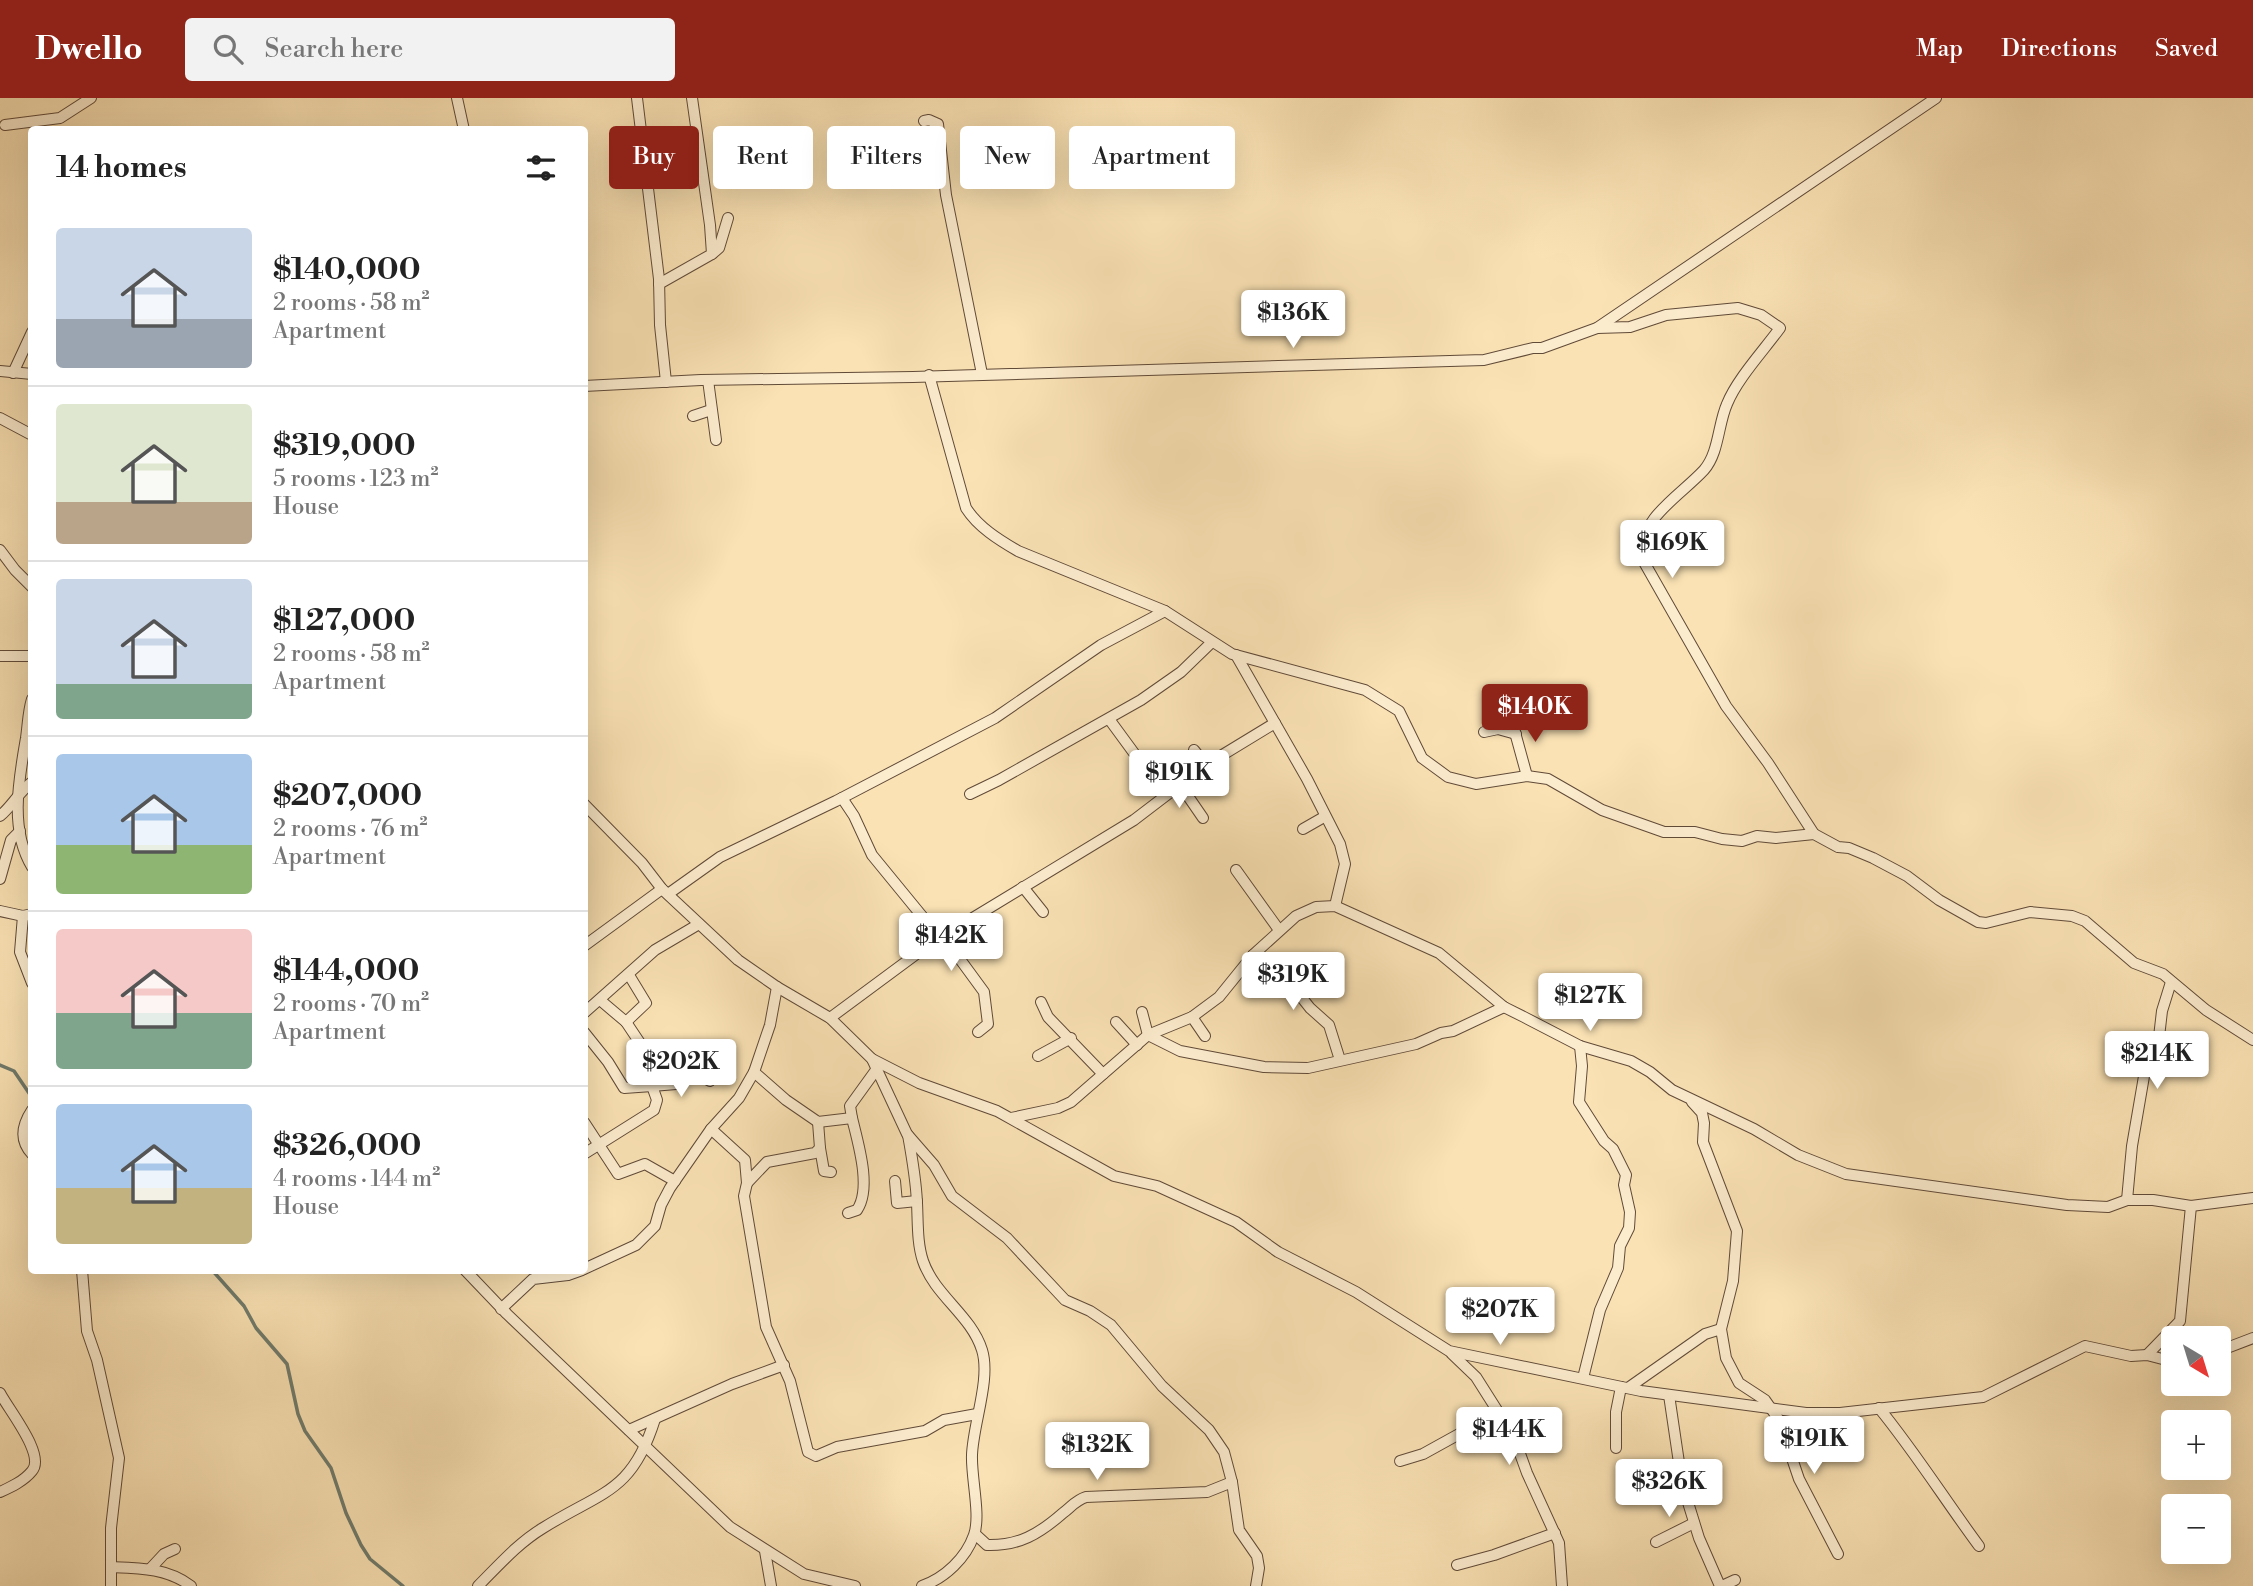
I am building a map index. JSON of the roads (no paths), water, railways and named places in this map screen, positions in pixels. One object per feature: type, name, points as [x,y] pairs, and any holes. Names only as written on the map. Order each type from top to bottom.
[{"type":"street","points":[[5,125],[60,118],[91,98]]},
{"type":"street","points":[[457,98],[463,126]]},
{"type":"street","points":[[637,98],[659,284],[666,382]]},
{"type":"street","points":[[692,98],[712,254]]},
{"type":"street","points":[[588,386],[708,380],[1484,360],[1542,348],[1597,328],[1936,98]]},
{"type":"street","points":[[924,121],[938,124],[946,195],[982,374]]},
{"type":"street","points":[[659,284],[719,248],[728,218]]},
{"type":"street","points":[[1597,328],[1630,327],[1666,315],[1738,308],[1761,315],[1780,328],[1727,403],[1709,462],[1665,506],[1645,535],[1640,555],[1726,706],[1768,762],[1814,834],[1907,876],[1938,900],[1978,922],[1986,923],[2030,912],[2063,914],[2085,921],[2134,963],[2163,974],[2206,1010],[2253,1040]]},
{"type":"street","points":[[13,373],[28,341]]},
{"type":"street","points":[[0,372],[28,374]]},
{"type":"street","points":[[929,375],[948,437],[960,490],[972,516],[999,540],[1018,551],[1165,611],[1236,655],[1365,690],[1399,711],[1422,758],[1441,774],[1476,783],[1527,776],[1548,779],[1602,810],[1664,832],[1695,832],[1742,841],[1757,836],[1776,838],[1814,834]]},
{"type":"street","points":[[708,380],[716,440]]},
{"type":"street","points":[[693,416],[712,410]]},
{"type":"street","points":[[0,418],[28,433]]},
{"type":"street","points":[[0,550],[28,583]]},
{"type":"street","points":[[588,943],[720,857],[842,798],[995,718],[1101,645],[1165,611]]},
{"type":"street","points":[[970,794],[1109,719],[1181,672],[1212,642]]},
{"type":"street","points":[[1236,655],[1307,779],[1340,844],[1345,864],[1335,906]]},
{"type":"street","points":[[1,656],[28,656]]},
{"type":"street","points":[[1527,776],[1508,707],[1528,702]]},
{"type":"street","points":[[1109,719],[1142,764]]},
{"type":"street","points":[[830,1018],[942,937],[1134,820],[1206,765],[1275,723]]},
{"type":"street","points":[[1484,732],[1498,729],[1516,734]]},
{"type":"street","points":[[28,739],[17,794],[20,831],[28,861]]},
{"type":"street","points":[[1195,750],[1206,765]]},
{"type":"street","points":[[0,816],[9,808],[17,794],[28,785]]},
{"type":"street","points":[[1181,786],[1203,817]]},
{"type":"street","points":[[842,798],[873,855],[984,992],[988,1024],[978,1032]]},
{"type":"street","points":[[588,807],[642,863],[665,892],[738,960],[776,987],[830,1018],[872,1059],[919,1083],[1011,1118],[1114,1177],[1157,1186],[1236,1222],[1278,1252],[1356,1292],[1449,1351],[1476,1377],[1514,1437],[1527,1473],[1559,1543],[1562,1586]]},
{"type":"street","points":[[1303,829],[1324,817]]},
{"type":"street","points":[[0,879],[10,840],[20,831]]},
{"type":"street","points":[[1236,870],[1279,930]]},
{"type":"street","points":[[1023,887],[1043,912]]},
{"type":"street","points":[[1011,1118],[1058,1108],[1071,1102],[1148,1035],[1192,1017],[1219,997],[1252,955],[1296,916],[1316,907],[1335,906],[1439,953],[1504,1006],[1580,1046],[1631,1061],[1672,1090],[1754,1129],[1798,1155],[1846,1174],[2067,1205],[2108,1207],[2127,1200],[2153,1200],[2191,1206],[2253,1198]]},
{"type":"street","points":[[0,911],[27,915],[20,952],[28,973]]},
{"type":"street","points":[[588,1010],[655,950],[699,924]]},
{"type":"street","points":[[1252,955],[1264,958],[1280,970],[1310,1008],[1329,1025],[1340,1060]]},
{"type":"street","points":[[626,1022],[646,1003],[629,975]]},
{"type":"street","points":[[2127,1200],[2132,1146],[2148,1053],[2159,1037],[2162,1010],[2171,982]]},
{"type":"street","points":[[588,1268],[621,1254],[650,1234],[674,1181],[711,1129],[738,1098],[754,1072],[770,1025],[776,987]]},
{"type":"street","points":[[588,1152],[654,1110],[657,1100],[643,1059],[642,1046],[626,1022],[600,1000]]},
{"type":"street","points":[[1041,1002],[1048,1017],[1104,1074]]},
{"type":"street","points":[[1142,1012],[1148,1035],[1180,1051],[1264,1067],[1308,1068],[1416,1044],[1453,1031],[1504,1006]]},
{"type":"street","points":[[1192,1017],[1205,1036]]},
{"type":"street","points":[[1116,1022],[1137,1045]]},
{"type":"street","points":[[588,1037],[624,1088],[676,1084],[696,1073],[710,1082]]},
{"type":"street","points":[[1038,1056],[1070,1038]]},
{"type":"street","points":[[1580,1046],[1582,1066],[1579,1102],[1613,1149],[1626,1175],[1624,1185],[1630,1213],[1629,1228],[1620,1246],[1618,1268],[1600,1310],[1583,1378]]},
{"type":"street","points":[[872,1059],[907,1134],[934,1165],[952,1196],[1007,1238],[1065,1300],[1090,1311],[1111,1325],[1162,1386],[1209,1430],[1224,1452],[1232,1482],[1239,1530],[1257,1556],[1259,1568],[1256,1586]]},
{"type":"street","points":[[848,1213],[857,1210],[864,1200],[862,1158],[850,1106],[876,1070]]},
{"type":"street","points":[[754,1072],[817,1122],[852,1118]]},
{"type":"street","points":[[1689,1098],[1702,1113],[1703,1142],[1737,1231],[1733,1281],[1721,1329],[1726,1358],[1736,1378],[1765,1400],[1772,1409],[1789,1443],[1799,1479],[1838,1554]]},
{"type":"street","points":[[28,1116],[24,1121],[23,1134],[24,1145],[28,1150]]},
{"type":"street","points":[[817,1122],[824,1171],[831,1172]]},
{"type":"street","points":[[588,1128],[618,1174],[645,1164],[674,1181]]},
{"type":"street","points":[[711,1129],[745,1160],[747,1183],[744,1196],[766,1327],[784,1365],[808,1452],[812,1455],[837,1447],[925,1431],[944,1420],[977,1413]]},
{"type":"street","points":[[907,1134],[917,1201],[919,1242],[928,1274],[977,1337],[983,1353],[984,1371],[972,1455],[975,1534],[960,1561],[934,1582],[922,1586]]},
{"type":"street","points":[[747,1183],[767,1162],[815,1153],[820,1148]]},
{"type":"street","points":[[895,1181],[898,1203],[917,1201]]},
{"type":"street","points":[[2147,1355],[2180,1321],[2191,1206]]},
{"type":"street","points":[[82,1274],[87,1331],[97,1360],[119,1458],[111,1528],[111,1586]]},
{"type":"street","points":[[469,1274],[501,1309],[730,1527],[804,1574],[855,1586]]},
{"type":"street","points":[[501,1309],[533,1279],[571,1274]]},
{"type":"street","points":[[1616,1448],[1616,1412],[1625,1388],[1705,1334],[1721,1329]]},
{"type":"street","points":[[2231,1347],[2253,1339]]},
{"type":"street","points":[[1449,1351],[1669,1395],[1772,1409],[1840,1413],[1983,1397],[2085,1346],[2161,1359]]},
{"type":"street","points":[[629,1430],[732,1384],[784,1365]]},
{"type":"street","points":[[0,1393],[31,1444],[36,1461],[34,1470],[17,1484],[0,1492]]},
{"type":"street","points":[[1669,1395],[1682,1483],[1694,1522],[1721,1586],[1735,1580]]},
{"type":"street","points":[[1879,1408],[1914,1451],[1979,1546]]},
{"type":"street","points":[[1400,1461],[1423,1454],[1499,1412]]},
{"type":"street","points":[[478,1586],[542,1528],[590,1503],[624,1480],[646,1447],[655,1419]]},
{"type":"street","points":[[975,1534],[987,1545],[1017,1543],[1028,1540],[1078,1500],[1086,1497],[1207,1492],[1232,1482]]},
{"type":"street","points":[[1656,1542],[1694,1522]]},
{"type":"street","points":[[1457,1565],[1555,1533]]},
{"type":"street","points":[[150,1569],[164,1554],[175,1549]]},
{"type":"street","points":[[765,1550],[771,1586]]},
{"type":"street","points":[[111,1567],[150,1569],[180,1578],[191,1586]]},
{"type":"waterway","points":[[0,1065],[14,1071],[28,1092]]},
{"type":"waterway","points":[[216,1274],[244,1306],[256,1328],[287,1364],[298,1414],[305,1431],[331,1468],[346,1513],[361,1545],[370,1559],[403,1586]]}]
